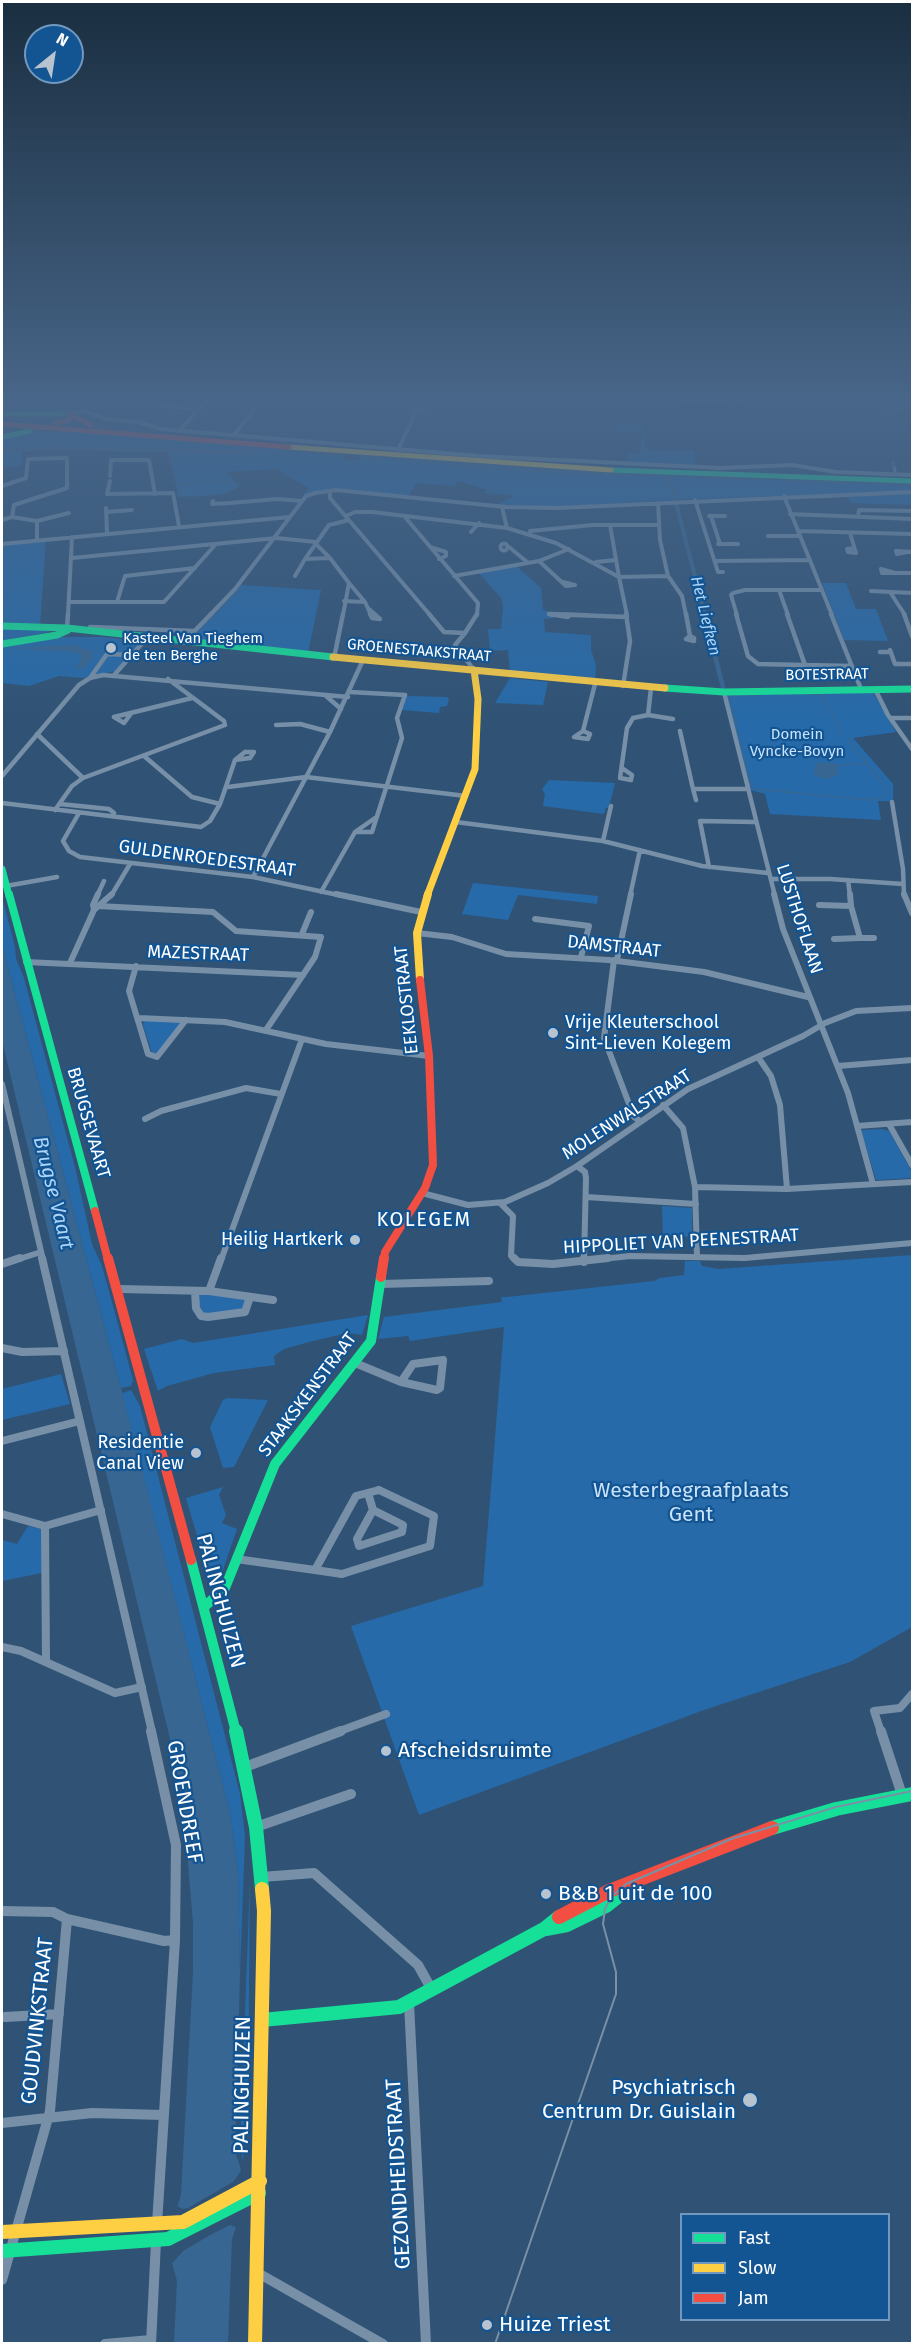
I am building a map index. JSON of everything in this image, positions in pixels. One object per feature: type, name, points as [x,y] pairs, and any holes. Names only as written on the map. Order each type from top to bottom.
[{"type":"main road","name":"GROENESTAAKSTRAAT","points":[[2,626],[92,630],[183,643],[474,670],[595,684],[743,692]]},
{"type":"main road","points":[[2,644],[62,634],[68,630],[67,628]]},
{"type":"main road","name":"GROENESTAAKSTRAAT","points":[[44,637],[92,630]]},
{"type":"main road","name":"EEKLOSTRAAT","points":[[374,1329],[386,1252],[422,1193],[433,1165],[429,1056],[417,961],[417,933],[421,912],[466,796],[476,761],[478,699],[474,670]]},
{"type":"main road","name":"BOTESTRAAT","points":[[743,692],[912,688]]},
{"type":"main road","name":"BRUGSEVAART","points":[[2,869],[144,1385]]},
{"type":"main road","name":"STAAKSKENSTRAAT","points":[[204,1607],[225,1588],[275,1464],[355,1363],[371,1341],[374,1329]]},
{"type":"main road","name":"PALINGHUIZEN","points":[[144,1385],[245,1768],[262,1877],[260,2181],[255,2343]]},
{"type":"main road","points":[[262,2020],[387,2010],[409,2003],[544,1929],[561,1915],[687,1858],[765,1830],[836,1809],[912,1794]]},
{"type":"main road","points":[[2,2232],[183,2222],[260,2181]]},
{"type":"main road","points":[[7,2250],[162,2240],[259,2193]]},
{"type":"street","points":[[12,508],[12,517]]},
{"type":"street","points":[[176,508],[179,526]]},
{"type":"street","points":[[183,643],[235,589],[296,508]]},
{"type":"street","points":[[502,508],[507,528]]},
{"type":"street","points":[[658,508],[668,576],[682,596],[690,636]]},
{"type":"street","points":[[698,508],[718,572],[723,572]]},
{"type":"street","points":[[788,508],[861,689]]},
{"type":"street","points":[[107,533],[106,510],[132,510]]},
{"type":"street","points":[[340,510],[479,523],[507,528],[542,537],[596,562],[619,577],[668,576]]},
{"type":"street","points":[[340,510],[444,632],[465,633],[477,615],[478,603],[404,516]]},
{"type":"street","points":[[858,516],[859,510],[912,512]]},
{"type":"street","points":[[2,520],[12,517],[37,521],[67,512]]},
{"type":"street","points":[[295,576],[329,525],[361,512]]},
{"type":"street","points":[[790,514],[912,519]]},
{"type":"street","points":[[701,516],[725,516]]},
{"type":"street","points":[[711,516],[720,544]]},
{"type":"street","points":[[2,544],[290,517]]},
{"type":"street","points":[[37,521],[37,540]]},
{"type":"street","points":[[471,532],[479,523]]},
{"type":"street","points":[[518,531],[610,525],[659,525]]},
{"type":"street","points":[[610,525],[630,641],[623,686]]},
{"type":"street","points":[[542,537],[545,531]]},
{"type":"street","points":[[850,532],[854,548]]},
{"type":"street","points":[[768,536],[850,532],[912,534]]},
{"type":"street","points":[[67,628],[72,537]]},
{"type":"street","points":[[72,558],[276,538],[316,543],[369,609]]},
{"type":"street","points":[[69,602],[164,602],[216,544]]},
{"type":"street","points":[[710,544],[738,544]]},
{"type":"street","points":[[430,547],[446,552],[446,556],[439,559]]},
{"type":"street","points":[[509,547],[527,562]]},
{"type":"street","points":[[454,576],[538,561],[569,549]]},
{"type":"street","points":[[907,552],[912,552]]},
{"type":"street","points":[[305,559],[330,558]]},
{"type":"street","points":[[596,562],[616,560]]},
{"type":"street","points":[[715,561],[810,560]]},
{"type":"street","points":[[538,561],[563,582]]},
{"type":"street","points":[[117,602],[124,576],[195,568]]},
{"type":"street","points":[[895,573],[912,573]]},
{"type":"street","points":[[334,658],[349,583]]},
{"type":"street","points":[[779,590],[805,665]]},
{"type":"street","points":[[820,590],[737,591],[731,596],[748,656],[758,664],[852,666]]},
{"type":"street","points":[[871,591],[912,593]]},
{"type":"street","points":[[890,592],[904,615],[912,636]]},
{"type":"street","points":[[345,601],[365,602]]},
{"type":"street","points":[[904,615],[912,615]]},
{"type":"street","points":[[568,616],[627,617]]},
{"type":"street","points":[[92,630],[194,631]]},
{"type":"street","name":"EEKLOSTRAAT","points":[[465,633],[455,645],[472,664],[474,670]]},
{"type":"street","points":[[115,674],[146,639]]},
{"type":"street","points":[[880,652],[890,651],[897,665],[912,664]]},
{"type":"street","points":[[2,776],[79,685],[90,678],[107,654],[131,655]]},
{"type":"street","points":[[253,878],[330,732],[363,660]]},
{"type":"street","points":[[90,678],[115,674],[325,695],[392,694],[402,701],[397,718],[402,738],[372,832],[355,832]]},
{"type":"street","points":[[55,810],[72,786],[83,778],[225,725],[224,721],[168,679]]},
{"type":"street","points":[[179,688],[188,682]]},
{"type":"street","points":[[583,731],[595,684]]},
{"type":"street","points":[[648,715],[651,688]]},
{"type":"street","points":[[875,689],[912,749]]},
{"type":"street","name":"LUSTHOFLAAN","points":[[724,692],[754,822],[768,873],[772,879],[783,929],[819,1027],[838,1066],[873,1184]]},
{"type":"street","points":[[325,695],[341,709]]},
{"type":"street","points":[[130,715],[192,698]]},
{"type":"street","points":[[622,768],[628,722],[633,718],[648,715],[673,719]]},
{"type":"street","points":[[892,718],[912,718]]},
{"type":"street","points":[[276,725],[300,724],[330,732]]},
{"type":"street","points":[[680,731],[696,800]]},
{"type":"street","points":[[37,734],[83,778]]},
{"type":"street","points":[[144,756],[192,796],[220,804]]},
{"type":"street","points":[[2,803],[201,827],[210,821],[220,804],[235,760]]},
{"type":"street","points":[[228,786],[306,777],[466,796]]},
{"type":"street","points":[[693,789],[746,789]]},
{"type":"street","points":[[892,802],[903,869],[904,896],[912,912]]},
{"type":"street","points":[[60,804],[109,809],[114,813],[113,816]]},
{"type":"street","points":[[603,841],[611,806]]},
{"type":"street","name":"GULDENROEDESTRAAT","points":[[80,813],[63,841],[69,851],[80,857],[253,878],[421,912]]},
{"type":"street","points":[[322,893],[355,832],[375,818]]},
{"type":"street","points":[[709,867],[700,821],[754,822]]},
{"type":"street","points":[[456,822],[603,841],[709,867],[768,873]]},
{"type":"street","points":[[640,850],[616,960],[604,1038],[634,1117],[640,1121]]},
{"type":"street","points":[[70,963],[96,908],[111,896],[130,864]]},
{"type":"street","points":[[903,869],[912,870]]},
{"type":"street","points":[[6,886],[57,877]]},
{"type":"street","points":[[772,879],[848,880],[903,884]]},
{"type":"street","points":[[848,880],[851,906],[860,938]]},
{"type":"street","points":[[96,908],[93,905],[102,884],[116,888]]},
{"type":"street","points":[[819,905],[851,906]]},
{"type":"street","points":[[96,908],[213,912],[236,932],[302,934],[321,937],[315,957],[266,1030]]},
{"type":"street","points":[[302,934],[310,912]]},
{"type":"street","points":[[535,920],[589,926],[581,957]]},
{"type":"street","name":"DAMSTRAAT","points":[[417,933],[452,937],[506,954],[616,960],[704,972],[808,997]]},
{"type":"street","points":[[834,939],[874,938]]},
{"type":"street","name":"MAZESTRAAT","points":[[26,962],[303,975]]},
{"type":"street","points":[[136,966],[129,991],[148,1054],[157,1057],[186,1020]]},
{"type":"street","name":"MOLENWALSTRAAT","points":[[422,1193],[468,1205],[500,1203],[548,1183],[577,1166],[688,1089],[856,1011],[912,1008]]},
{"type":"street","points":[[139,1018],[225,1022],[302,1040],[429,1056]]},
{"type":"street","points":[[209,1291],[280,1094],[302,1040]]},
{"type":"street","points":[[758,1057],[771,1076],[780,1105],[786,1189]]},
{"type":"street","points":[[838,1066],[912,1060]]},
{"type":"street","name":"GROENDREEF","points":[[2,1084],[5,1111],[41,1252],[142,1687],[176,1845],[175,1940],[163,2115],[163,2223],[151,2342],[105,2343]]},
{"type":"street","points":[[145,1119],[181,1105],[246,1089],[280,1094]]},
{"type":"street","points":[[663,1105],[683,1128],[695,1187],[697,1256]]},
{"type":"street","points":[[857,1126],[890,1126],[912,1122]]},
{"type":"street","points":[[890,1126],[912,1165]]},
{"type":"street","points":[[577,1166],[585,1172],[586,1178],[584,1262]]},
{"type":"street","points":[[695,1187],[786,1189],[912,1182]]},
{"type":"street","points":[[586,1197],[696,1204]]},
{"type":"street","name":"HIPPOLIET VAN PEENESTRAAT","points":[[500,1203],[513,1216],[511,1256],[516,1260],[553,1263],[584,1262],[630,1256],[745,1258],[912,1243]]},
{"type":"street","points":[[2,1264],[41,1252]]},
{"type":"street","points":[[381,1284],[489,1281]]},
{"type":"street","points":[[119,1289],[209,1291],[273,1300]]},
{"type":"street","points":[[195,1291],[196,1308],[201,1316],[208,1317],[245,1312],[250,1297]]},
{"type":"street","points":[[2,1348],[22,1352],[64,1351]]},
{"type":"street","points":[[355,1363],[401,1382],[437,1390],[440,1388],[443,1360],[413,1365],[401,1382]]},
{"type":"street","points":[[2,1442],[80,1421]]},
{"type":"street","points":[[236,1559],[342,1574],[430,1546],[434,1516],[379,1490],[356,1496],[315,1570]]},
{"type":"street","points":[[368,1493],[373,1510],[357,1539],[359,1545],[402,1532],[403,1525],[373,1510]]},
{"type":"street","points":[[2,1514],[45,1526],[101,1510]]},
{"type":"street","points":[[45,1526],[46,1662]]},
{"type":"street","points":[[2,1647],[46,1662],[115,1693],[142,1687]]},
{"type":"street","points":[[902,1795],[874,1711],[900,1708],[912,1694]]},
{"type":"street","points":[[245,1768],[386,1714]]},
{"type":"street","points":[[256,1827],[351,1794]]},
{"type":"street","points":[[262,1877],[294,1872],[314,1873],[418,1965],[432,1990]]},
{"type":"street","points":[[2,1911],[54,1912],[67,1919],[164,1941],[175,1940]]},
{"type":"street","name":"GOUDVINKSTRAAT","points":[[2,2280],[7,2250],[50,2111],[67,1919]]},
{"type":"street","name":"GEZONDHEIDSTRAAT","points":[[409,2003],[426,2343]]},
{"type":"street","points":[[5,2017],[59,2014]]},
{"type":"street","points":[[2,2123],[92,2113],[163,2115]]},
{"type":"street","points":[[256,2272],[383,2343]]},
{"type":"green space","points":[[46,540],[40,626],[2,625],[2,545]]},
{"type":"green space","points":[[516,566],[541,588],[543,610],[549,612],[548,616],[555,618],[544,619],[545,632],[591,635],[591,650],[596,665],[595,683],[510,673],[508,650],[490,651],[488,629],[501,629],[503,606],[501,598],[479,573]]},
{"type":"green space","points":[[822,583],[846,583],[856,609],[876,609],[888,641],[844,640]]},
{"type":"green space","points":[[241,585],[321,590],[308,653],[188,641]]},
{"type":"green space","points":[[2,627],[46,630],[49,632],[2,641]]},
{"type":"green space","points":[[62,637],[104,637],[141,641],[115,671],[83,678],[59,676],[29,686],[2,683],[2,647]]},
{"type":"green space","points":[[510,678],[548,682],[543,705],[495,703]]},
{"type":"green space","name":"Domein Vyncke-Bovyn","points":[[873,692],[896,732],[853,738],[893,784],[893,801],[878,801],[881,820],[770,814],[765,794],[750,790],[727,696],[730,694]]},
{"type":"green space","points":[[407,696],[447,697],[449,699],[447,706],[440,707],[439,713],[402,710]]},
{"type":"green space","points":[[549,780],[615,783],[609,807],[606,808],[604,814],[543,806],[545,794],[542,789]]},
{"type":"green space","points":[[473,883],[598,896],[597,904],[518,895],[508,920],[462,914]]},
{"type":"green space","points":[[2,897],[16,959],[24,978],[76,1171],[92,1244],[102,1266],[133,1380],[131,1386],[121,1388],[2,945]]},
{"type":"green space","points":[[144,1020],[181,1022],[158,1054],[152,1053],[143,1025]]},
{"type":"green space","points":[[861,1130],[889,1131],[912,1172],[912,1178],[876,1180]]},
{"type":"green space","points":[[662,1206],[692,1208],[692,1237],[663,1235]]},
{"type":"green space","name":"Westerbegraafplaats Gent","points":[[912,1255],[912,1627],[850,1662],[704,1710],[419,1815],[351,1626],[483,1586],[504,1327],[410,1341],[408,1336],[378,1339],[384,1317],[502,1302],[501,1297],[654,1281],[684,1275],[685,1261],[700,1261],[702,1266],[719,1269]]},
{"type":"green space","points":[[200,1294],[245,1300],[243,1308],[236,1311],[204,1314],[198,1302]]},
{"type":"green space","points":[[368,1315],[362,1335],[347,1333],[309,1342],[284,1349],[274,1356],[275,1365],[214,1373],[167,1386],[158,1391],[144,1349],[182,1339],[193,1343]]},
{"type":"green space","points":[[61,1374],[70,1404],[2,1420],[2,1389]]},
{"type":"green space","points":[[131,1390],[140,1406],[240,1794],[245,1836],[240,1975],[238,1871],[230,1813],[122,1393]]},
{"type":"green space","points":[[228,1398],[268,1400],[234,1467],[223,1468],[210,1427],[223,1400]]},
{"type":"green space","points":[[223,1487],[219,1495],[226,1515],[222,1523],[237,1529],[217,1587],[212,1587],[186,1498]]},
{"type":"green space","points":[[28,1526],[42,1529],[42,1573],[2,1581],[2,1540],[17,1544]]},
{"type":"green space","points":[[250,1879],[248,2104],[243,2160],[240,2149]]},
{"type":"water","points":[[75,645],[93,652],[92,658],[83,669],[76,669],[82,656],[77,652],[14,648]]},
{"type":"water","points":[[818,762],[838,764],[838,775],[827,779],[814,776],[815,765]]},
{"type":"water","name":"Brugse Vaart","points":[[2,945],[121,1388],[230,1813],[238,1871],[240,1975],[235,2151],[241,2170],[237,2224],[232,2239],[228,2343],[174,2343],[177,2281],[171,2259],[176,2211],[181,2195],[193,1972],[193,1923],[186,1841],[176,1764],[2,1040]]},
{"type":"pier","points":[[243,2168],[239,2228],[230,2225],[212,2234],[183,2251],[170,2266],[168,2259],[175,2205],[183,2209],[188,2208],[233,2182]]},
{"type":"waterway","name":"Het Liefken","points":[[677,508],[705,615]]},
{"type":"waterway","points":[[195,640],[193,636],[242,587]]},
{"type":"waterway","name":"Het Liefken","points":[[704,614],[723,687]]},
{"type":"waterway","points":[[804,694],[821,694],[843,734]]},
{"type":"waterway","points":[[759,695],[734,695],[730,698],[751,787],[755,789],[870,800],[884,797],[888,790],[848,739]]},
{"type":"waterway","points":[[839,765],[867,764]]},
{"type":"tram line","points":[[495,2344],[616,1994],[616,1972],[603,1924],[605,1909],[611,1897],[626,1884],[731,1839],[836,1807],[912,1791]]},
{"type":"traffic: fast","points":[[2,626],[67,628],[333,657]]},
{"type":"traffic: fast","points":[[2,644],[57,635],[68,630]]},
{"type":"traffic: fast","points":[[665,688],[724,692],[912,689]]},
{"type":"traffic: fast","points":[[2,869],[39,1013],[95,1211]]},
{"type":"traffic: fast","points":[[204,1607],[225,1588],[275,1464],[371,1341],[381,1277]]},
{"type":"traffic: fast","points":[[191,1560],[234,1722],[256,1827],[262,1889]]},
{"type":"traffic: fast","points":[[772,1828],[836,1809],[912,1794]]},
{"type":"traffic: fast","points":[[546,1929],[567,1925],[606,1906],[634,1884]]},
{"type":"traffic: fast","points":[[262,2020],[399,2007],[544,1929],[559,1917]]},
{"type":"traffic: fast","points":[[2,2251],[168,2239],[259,2193]]},
{"type":"traffic: slow","points":[[333,657],[665,688]]},
{"type":"traffic: slow","points":[[420,980],[417,933],[421,912],[475,769],[478,699],[474,670]]},
{"type":"traffic: slow","points":[[255,2344],[264,1911],[262,1889]]},
{"type":"traffic: slow","points":[[2,2232],[183,2222],[260,2181]]},
{"type":"traffic: jam","points":[[381,1277],[385,1252],[425,1188],[433,1165],[429,1056],[420,980]]},
{"type":"traffic: jam","points":[[95,1211],[191,1560]]},
{"type":"traffic: jam","points":[[559,1917],[609,1891],[772,1828]]},
{"type":"place","name":"Kasteel Van Tieghem de ten Berghe","points":[[111,648]]},
{"type":"place","name":"Vrije Kleuterschool Sint-Lieven Kolegem","points":[[553,1033]]},
{"type":"place","name":"Heilig Hartkerk","points":[[355,1240]]},
{"type":"place","name":"Residentie Canal View","points":[[196,1453]]},
{"type":"place","name":"Afscheidsruimte","points":[[386,1751]]},
{"type":"place","name":"B&B 1 uit de 100","points":[[546,1894]]},
{"type":"place","name":"Psychiatrisch Centrum Dr. Guislain","points":[[750,2100]]},
{"type":"place","name":"Huize Triest","points":[[487,2325]]},
{"type":"district","name":"KOLEGEM","points":[[424,1220]]}]
